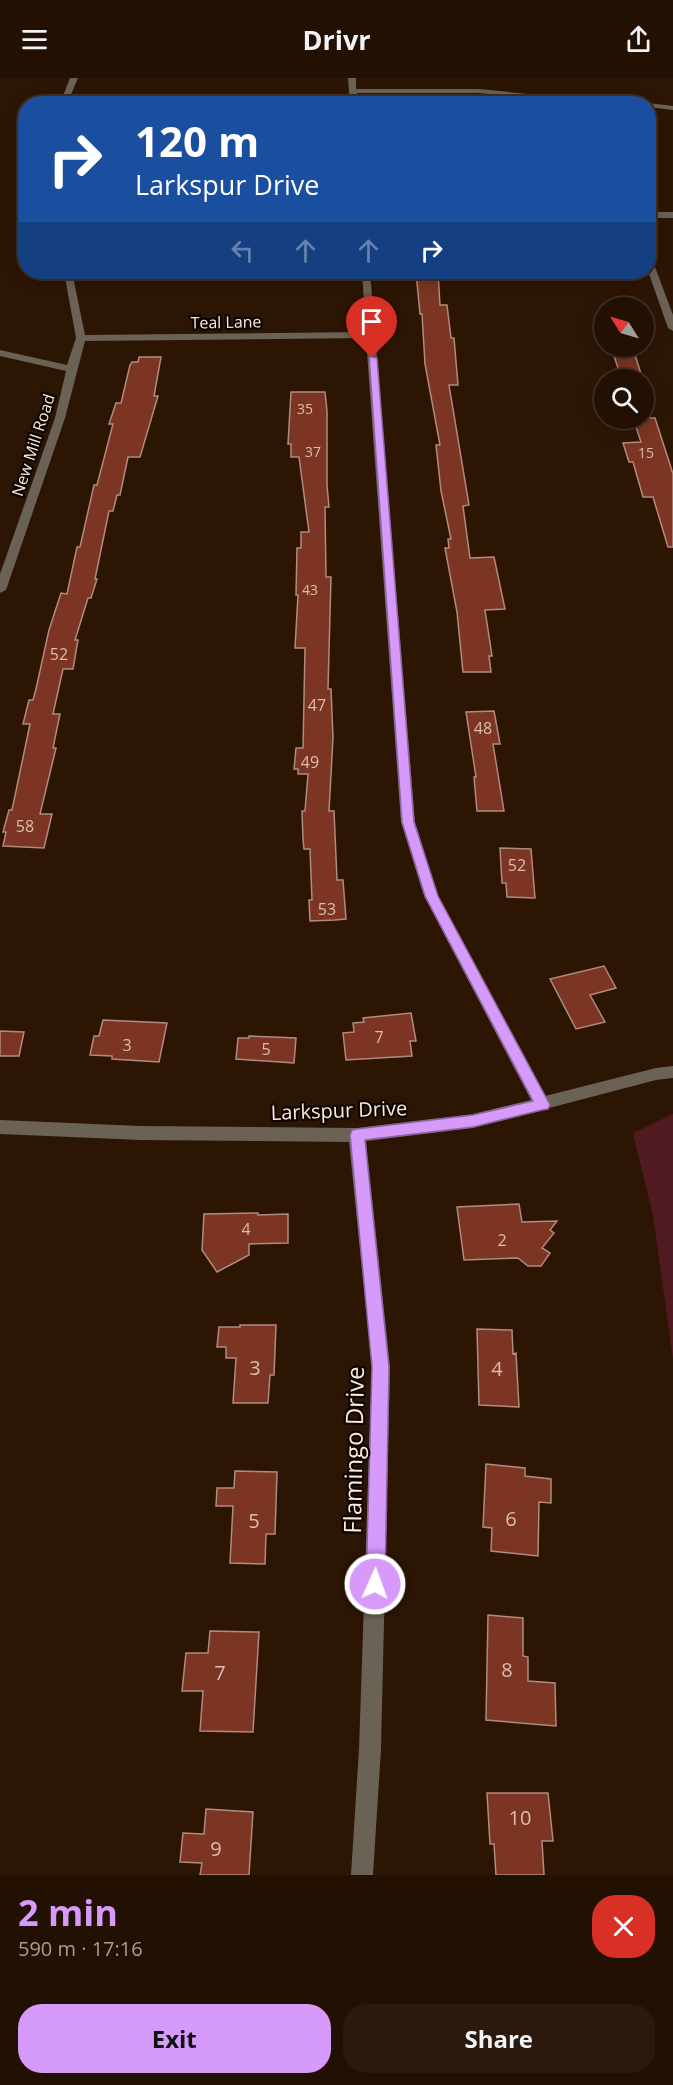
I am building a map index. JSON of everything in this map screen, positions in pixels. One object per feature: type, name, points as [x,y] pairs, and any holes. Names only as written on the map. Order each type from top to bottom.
[{"type":"street","points":[[66,96],[74,78]]},
{"type":"street","points":[[352,78],[353,96]]},
{"type":"street","points":[[353,91],[479,91],[535,96]]},
{"type":"street","points":[[656,106],[673,108]]},
{"type":"street","points":[[656,215],[673,215]]},
{"type":"street","name":"New Mill Road","points":[[0,590],[60,418],[71,369],[81,338],[69,279]]},
{"type":"street","points":[[366,279],[408,822],[431,896],[542,1105]]},
{"type":"street","points":[[655,279],[673,328]]},
{"type":"street","name":"Teal Lane","points":[[81,338],[370,335]]},
{"type":"street","points":[[0,353],[71,369]]},
{"type":"street","name":"Larkspur Drive","points":[[0,1127],[141,1133],[357,1135],[473,1121],[656,1074],[673,1072]]},
{"type":"street","name":"Flamingo Drive","points":[[357,1135],[381,1367],[371,1725],[363,1875]]},
{"type":"shaded area","points":[[673,1114],[673,1359],[653,1216],[633,1133]]},
{"type":"building","points":[[417,279],[438,279],[440,305],[447,305],[451,338],[454,338],[458,385],[449,385],[469,505],[463,506],[470,558],[494,557],[505,609],[485,610],[492,656],[489,656],[491,672],[463,672],[457,612],[445,548],[449,548],[448,539],[451,539],[441,491],[436,445],[440,445],[425,364],[422,314],[420,314]]},
{"type":"building","points":[[139,357],[161,357],[154,396],[158,396],[140,457],[128,457],[120,495],[117,495],[113,511],[109,511],[95,579],[97,579],[91,598],[88,598],[75,640],[78,640],[73,669],[63,669],[53,714],[60,714],[53,748],[56,748],[40,814],[52,814],[44,848],[3,846],[6,832],[3,832],[9,810],[12,810],[30,724],[23,724],[29,700],[33,700],[49,630],[61,593],[67,594],[77,547],[80,547],[94,485],[97,485],[113,424],[109,424],[116,403],[121,403],[130,365],[132,362],[138,362]]},
{"type":"building","points":[[614,357],[636,357],[639,369],[618,369]]},
{"type":"building","points":[[291,392],[325,392],[327,411],[329,507],[325,507],[326,577],[331,577],[328,689],[331,689],[333,738],[329,811],[334,811],[337,880],[343,880],[346,919],[310,921],[309,900],[312,900],[310,849],[304,849],[302,811],[305,811],[308,774],[298,774],[298,769],[294,769],[296,748],[303,748],[305,648],[295,648],[298,595],[296,595],[297,548],[301,548],[301,532],[309,532],[299,457],[291,457],[291,444],[288,444]]},
{"type":"building","points":[[655,418],[673,474],[673,547],[668,547],[653,497],[643,497],[633,462],[629,462],[623,443],[641,442],[637,429],[654,429]]},
{"type":"building","points":[[494,711],[500,744],[493,744],[504,811],[477,811],[474,777],[476,777],[466,712]]},
{"type":"building","points":[[500,848],[531,849],[535,898],[507,897],[506,883],[502,883]]},
{"type":"building","points":[[604,966],[616,988],[590,995],[605,1022],[576,1029],[550,979]]},
{"type":"building","points":[[411,1013],[416,1041],[410,1041],[412,1056],[346,1060],[343,1033],[354,1032],[353,1023],[364,1022],[363,1018]]},
{"type":"building","points":[[103,1020],[167,1023],[159,1062],[90,1055],[94,1036],[99,1036]]},
{"type":"building","points":[[0,1031],[24,1032],[19,1056],[0,1056]]},
{"type":"building","points":[[249,1036],[296,1038],[294,1063],[236,1059],[238,1038],[249,1038]]},
{"type":"building","points":[[519,1204],[522,1222],[557,1221],[550,1230],[554,1233],[542,1248],[550,1253],[541,1266],[528,1266],[518,1258],[464,1260],[457,1207]]},
{"type":"building","points":[[258,1213],[258,1215],[288,1214],[288,1243],[249,1244],[249,1255],[217,1272],[202,1250],[204,1214]]},
{"type":"building","points":[[240,1325],[276,1325],[274,1375],[270,1375],[268,1403],[233,1403],[236,1358],[226,1358],[226,1347],[217,1347],[219,1327],[240,1327]]},
{"type":"building","points":[[477,1329],[512,1330],[513,1354],[516,1353],[519,1407],[479,1405]]},
{"type":"building","points":[[486,1464],[525,1468],[525,1476],[551,1479],[551,1503],[539,1502],[538,1556],[491,1551],[492,1528],[483,1527]]},
{"type":"building","points":[[235,1471],[277,1472],[275,1534],[266,1534],[265,1564],[230,1563],[233,1506],[216,1506],[217,1488],[234,1488]]},
{"type":"building","points":[[488,1615],[523,1618],[523,1656],[528,1657],[528,1681],[555,1683],[556,1726],[486,1720]]},
{"type":"building","points":[[210,1631],[259,1632],[253,1732],[200,1731],[203,1691],[182,1691],[186,1653],[208,1653]]},
{"type":"building","points":[[487,1793],[548,1793],[553,1841],[542,1841],[544,1875],[496,1875],[494,1844],[490,1844]]},
{"type":"building","points":[[206,1809],[253,1812],[249,1875],[200,1875],[202,1863],[180,1862],[183,1833],[204,1834]]},
{"type":"route","points":[[372,358],[408,822],[431,896],[542,1105],[473,1121],[422,1129],[357,1135],[381,1367],[375,1584]]}]
